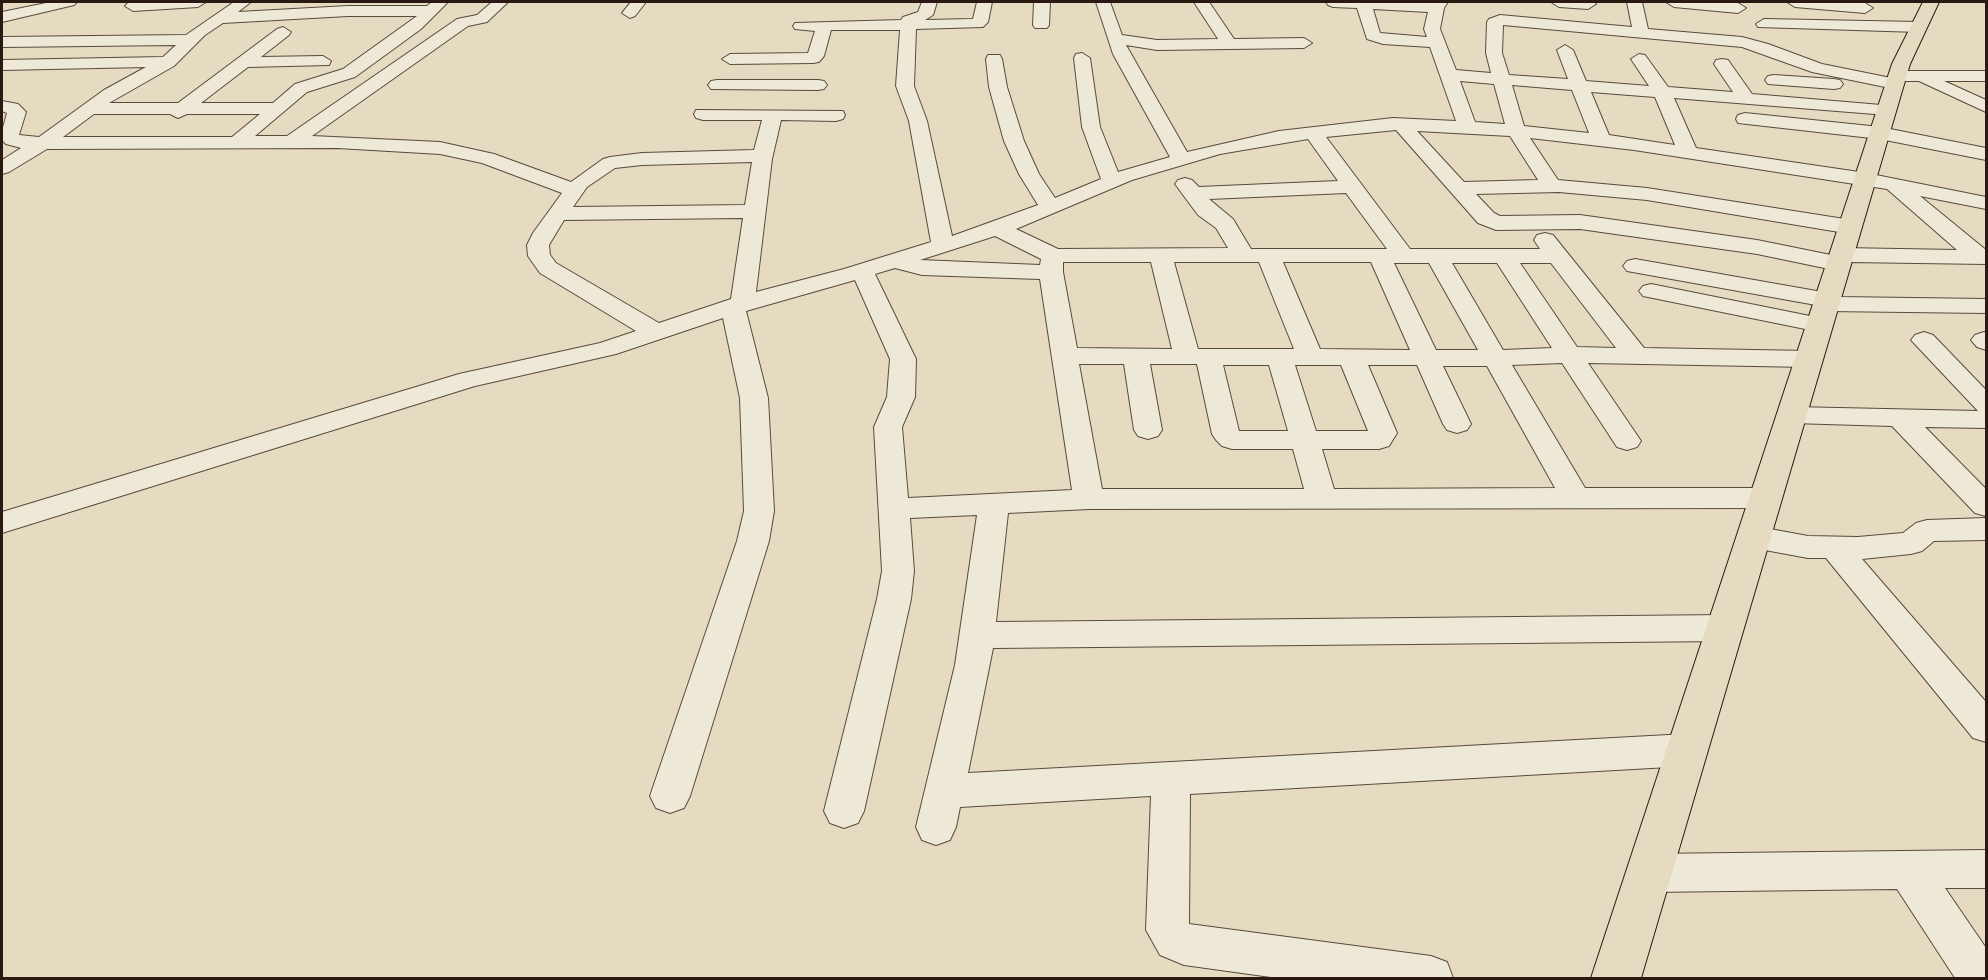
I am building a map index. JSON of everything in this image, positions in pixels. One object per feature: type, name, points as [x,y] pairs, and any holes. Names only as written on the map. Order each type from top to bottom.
[{"type":"main road","points":[[1616,978],[1844,249],[1873,185],[1895,95],[1910,15]]},
{"type":"street","points":[[2,17],[69,2]]},
{"type":"street","points":[[138,2],[133,6],[198,2]]},
{"type":"street","points":[[2,168],[110,94],[168,62],[195,37],[222,24],[247,2]]},
{"type":"street","points":[[290,142],[463,22],[482,19],[500,2]]},
{"type":"street","points":[[801,26],[976,24],[980,22],[984,2]]},
{"type":"street","points":[[1041,26],[1042,2]]},
{"type":"street","points":[[1103,2],[1121,54],[1175,162],[1193,194],[1206,210],[1225,224],[1243,255]]},
{"type":"street","points":[[1202,2],[1229,44]]},
{"type":"street","points":[[1333,2],[1439,5],[1434,35],[1467,126]]},
{"type":"street","points":[[1363,2],[1373,36],[1377,38],[1434,35]]},
{"type":"street","points":[[1559,2],[1588,3],[1590,27]]},
{"type":"street","points":[[1635,2],[1641,32]]},
{"type":"street","points":[[1795,2],[1910,15]]},
{"type":"street","points":[[905,6],[928,4],[925,15],[909,20],[905,86],[918,122],[943,246]]},
{"type":"street","points":[[357,29],[382,6]]},
{"type":"street","points":[[183,21],[222,24],[382,6],[435,6]]},
{"type":"street","points":[[236,142],[301,88],[349,73],[415,26],[435,6]]},
{"type":"street","points":[[1552,186],[1522,141],[1494,53],[1495,22],[1511,20],[1641,32],[1686,16],[1738,8]]},
{"type":"street","points":[[1764,24],[1828,25],[1910,15]]},
{"type":"street","points":[[1686,16],[1818,68],[1895,95],[1986,154]]},
{"type":"street","points":[[4,66],[71,23]]},
{"type":"street","points":[[1814,41],[1819,39],[1828,25]]},
{"type":"street","points":[[694,134],[733,52],[813,58],[816,56],[824,26]]},
{"type":"street","points":[[138,143],[245,62],[289,32],[251,33]]},
{"type":"street","points":[[2,42],[195,37]]},
{"type":"street","points":[[1116,39],[1157,45],[1304,43]]},
{"type":"street","points":[[1758,45],[1796,43]]},
{"type":"street","points":[[1565,50],[1602,141]]},
{"type":"street","points":[[1082,58],[1091,127],[1112,181]]},
{"type":"street","points":[[994,59],[998,87],[1014,141],[1029,174],[1049,206]]},
{"type":"street","points":[[1639,59],[1662,92],[1689,154]]},
{"type":"street","points":[[245,62],[323,61]]},
{"type":"street","points":[[4,66],[168,62]]},
{"type":"street","points":[[1722,64],[1747,99]]},
{"type":"street","points":[[1793,103],[1769,73],[1895,95]]},
{"type":"street","points":[[1448,75],[1793,103],[1895,95],[1986,94]]},
{"type":"street","points":[[1729,117],[1895,95],[1986,76]]},
{"type":"street","points":[[717,85],[818,85]]},
{"type":"street","points":[[1959,94],[1986,107]]},
{"type":"street","points":[[88,109],[277,108]]},
{"type":"street","points":[[1670,111],[1694,114]]},
{"type":"street","points":[[703,114],[836,115]]},
{"type":"street","points":[[670,796],[753,541],[759,510],[754,398],[738,305],[762,156],[773,115]]},
{"type":"street","points":[[6,118],[9,137],[37,146]]},
{"type":"street","points":[[1401,124],[1490,221],[1503,224],[1566,221],[1758,248],[1844,249],[1983,257]]},
{"type":"street","points":[[2,523],[468,381],[607,349],[738,305],[943,246],[1031,216],[1049,206],[1112,181],[1216,148],[1280,137],[1401,124],[1467,126],[1522,141],[1641,161],[1873,185],[1983,257]]},
{"type":"street","points":[[1314,134],[1353,186],[1391,255],[1427,358],[1457,424]]},
{"type":"street","points":[[1522,141],[1602,141],[1641,161],[1689,154],[1986,203]]},
{"type":"street","points":[[2,149],[138,143],[338,142],[462,151],[574,190]]},
{"type":"street","points":[[656,332],[548,268],[539,256],[538,245],[574,190],[610,163],[622,160],[762,156]]},
{"type":"street","points":[[1641,161],[1647,194]]},
{"type":"street","points":[[1193,194],[1353,186]]},
{"type":"street","points":[[1460,188],[1552,186],[1647,194],[1844,249]]},
{"type":"street","points":[[558,214],[754,211]]},
{"type":"street","points":[[1529,222],[1558,255],[1636,356]]},
{"type":"street","points":[[995,227],[1054,265]]},
{"type":"street","points":[[1268,255],[1310,357]]},
{"type":"street","points":[[1436,255],[1576,498]]},
{"type":"street","points":[[1503,255],[1627,441]]},
{"type":"street","points":[[897,260],[905,265],[922,268],[1054,265],[1161,256],[1558,255]]},
{"type":"street","points":[[1161,256],[1228,438],[1238,441],[1379,440],[1382,437],[1351,357]]},
{"type":"street","points":[[1054,265],[1065,356],[1089,499]]},
{"type":"street","points":[[1635,266],[1825,310]]},
{"type":"street","points":[[844,811],[894,598],[898,572],[888,428],[901,397],[903,359],[862,271]]},
{"type":"street","points":[[1651,291],[1825,310],[1986,306]]},
{"type":"street","points":[[1924,340],[1986,405]]},
{"type":"street","points":[[1065,356],[1494,358],[1569,355],[1809,359]]},
{"type":"street","points":[[1136,357],[1148,430]]},
{"type":"street","points":[[1280,357],[1322,498]]},
{"type":"street","points":[[1792,415],[1986,420]]},
{"type":"street","points":[[1900,417],[1986,506]]},
{"type":"street","points":[[893,509],[1089,499],[1766,498]]},
{"type":"street","points":[[936,827],[973,665],[994,504]]},
{"type":"street","points":[[1754,537],[1808,547],[1897,546],[1911,543],[1927,531],[1986,529]]},
{"type":"street","points":[[1835,548],[1986,727]]},
{"type":"street","points":[[977,635],[1725,628]]},
{"type":"street","points":[[944,790],[1687,750]]},
{"type":"street","points":[[1172,778],[1167,919],[1168,930],[1175,940],[1184,944],[1431,978]]},
{"type":"street","points":[[1649,873],[1986,869]]},
{"type":"street","points":[[1908,870],[1981,978]]}]
